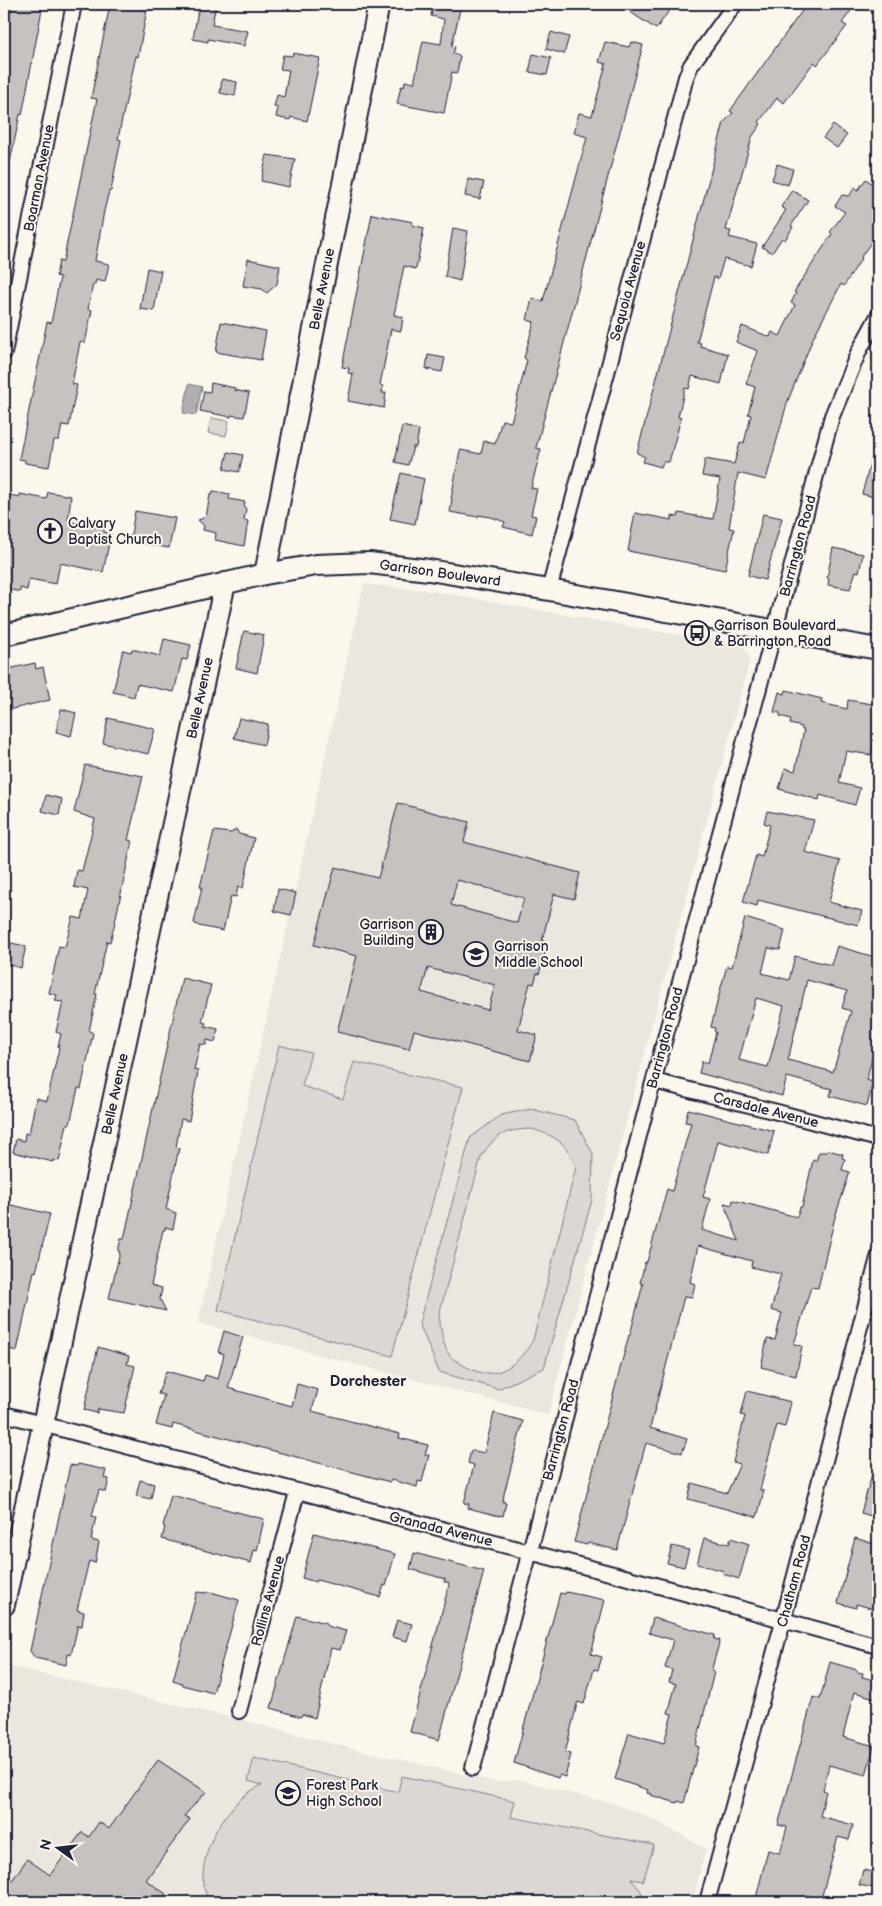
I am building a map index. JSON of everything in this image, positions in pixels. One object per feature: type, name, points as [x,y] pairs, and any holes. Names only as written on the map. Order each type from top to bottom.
[{"type":"street","name":"Boarman Avenue","points":[[4,353],[74,4]]},
{"type":"street","name":"Belle Avenue","points":[[265,574],[379,4]]},
{"type":"street","name":"Sequoia Avenue","points":[[549,590],[683,86],[691,65],[735,4]]},
{"type":"street","name":"Barrington Road","points":[[473,1768],[832,416],[859,351],[878,316]]},
{"type":"street","name":"Garrison Boulevard","points":[[4,635],[265,574],[316,565],[369,563],[429,570],[549,590],[878,649]]},
{"type":"street","name":"Belle Avenue","points":[[4,1604],[225,583]]},
{"type":"street","name":"Carsdale Avenue","points":[[654,1081],[878,1139]]},
{"type":"street","name":"Chatham Road","points":[[707,1902],[878,1258]]},
{"type":"street","name":"Granada Avenue","points":[[4,1414],[878,1646]]},
{"type":"street","name":"Rollins Avenue","points":[[239,1711],[297,1492]]},
{"type":"shaded area","points":[[189,384],[202,387],[196,415],[183,413]]},
{"type":"shaded area","points":[[211,418],[229,421],[226,436],[208,433]]},
{"type":"shaded area","name":"Garrison Middle School","points":[[364,584],[432,591],[689,637],[741,642],[750,659],[548,1415],[198,1323]]},
{"type":"shaded area","points":[[279,1045],[311,1053],[302,1086],[343,1099],[354,1062],[463,1087],[392,1356],[218,1310]]},
{"type":"shaded area","points":[[531,1109],[575,1120],[593,1154],[592,1200],[544,1368],[498,1389],[439,1372],[419,1323],[470,1138],[501,1115]],"holes":[[[532,1129],[560,1142],[576,1167],[533,1340],[527,1350],[512,1365],[494,1373],[484,1373],[474,1370],[450,1356],[441,1331],[439,1315],[481,1157],[496,1138],[508,1132]]]},
{"type":"shaded area","name":"Forest Park High School","points":[[8,1666],[226,1716],[346,1747],[496,1782],[519,1780],[615,1804],[651,1818],[706,1849],[692,1902],[4,1902],[4,1685]]},
{"type":"shaded area","points":[[254,1758],[398,1792],[402,1776],[515,1801],[511,1817],[654,1845],[643,1881],[631,1879],[641,1891],[645,1902],[209,1902],[203,1884],[206,1855],[219,1826],[228,1813],[238,1801],[262,1785],[248,1781]]},
{"type":"building","points":[[12,4],[43,4],[22,115],[20,114],[10,162],[4,161],[4,45]]},
{"type":"building","points":[[110,4],[148,4],[138,57],[136,56],[121,124],[118,139],[121,140],[111,191],[109,191],[104,211],[95,261],[109,264],[105,282],[96,280],[95,284],[93,284],[88,309],[92,310],[85,343],[80,342],[72,384],[77,385],[69,426],[62,425],[59,440],[54,440],[49,467],[25,463],[25,460],[19,459],[47,322],[51,323],[60,277],[56,276],[59,261],[63,262],[97,99],[91,98]]},
{"type":"building","points":[[199,4],[216,4],[212,25],[248,31],[244,46],[208,39],[208,42],[193,39]]},
{"type":"building","points":[[433,4],[461,4],[452,46],[455,47],[453,54],[460,56],[457,73],[452,72],[444,113],[397,104],[401,86],[404,87],[405,81],[414,83],[423,41],[441,44],[444,19],[431,16]]},
{"type":"building","points":[[636,4],[674,4],[656,29],[630,12]]},
{"type":"building","points":[[807,4],[856,4],[842,23],[847,26],[817,65],[814,62],[784,103],[777,98],[759,122],[761,124],[752,137],[726,230],[731,231],[729,237],[757,244],[751,266],[724,259],[718,279],[714,277],[697,342],[701,343],[700,346],[728,354],[721,384],[692,376],[689,389],[685,388],[678,417],[681,418],[669,462],[663,462],[661,467],[643,462],[645,457],[637,453],[724,122],[733,113],[730,111]]},
{"type":"building","points":[[551,32],[569,37],[564,54],[546,49]]},
{"type":"building","points":[[605,42],[629,47],[631,42],[643,45],[536,448],[541,449],[531,488],[537,489],[531,515],[536,516],[532,534],[503,527],[505,522],[491,517],[478,515],[478,517],[450,512],[451,499],[460,450],[481,454],[484,441],[495,444],[502,420],[511,422],[527,360],[524,358],[534,322],[527,320],[532,298],[543,301],[587,137],[574,133],[579,113],[592,116],[606,64],[599,62]]},
{"type":"building","points":[[293,53],[320,58],[307,121],[291,117],[290,120],[276,117],[278,108],[274,107],[277,95],[284,97],[289,70],[280,69],[283,55],[292,56]]},
{"type":"building","points":[[533,54],[551,58],[547,75],[529,72]]},
{"type":"building","points":[[222,79],[237,82],[235,96],[220,93]]},
{"type":"building","points":[[833,125],[847,135],[837,148],[823,138]]},
{"type":"building","points":[[267,155],[295,159],[289,187],[261,181]]},
{"type":"building","points":[[777,164],[793,169],[788,185],[772,180]]},
{"type":"building","points":[[468,179],[484,182],[480,199],[465,196]]},
{"type":"building","points":[[866,179],[878,188],[878,233],[862,255],[844,286],[841,284],[813,338],[787,403],[766,480],[738,473],[729,528],[734,529],[725,570],[628,551],[635,513],[672,520],[672,516],[678,517],[679,513],[713,519],[720,479],[702,476],[705,459],[734,464],[740,443],[744,443],[751,415],[748,414],[755,387],[746,384],[758,351],[736,342],[742,326],[770,337],[772,332],[780,336],[795,305],[791,303],[796,293],[794,292],[832,234],[830,232],[845,212],[835,206],[842,195],[849,196],[855,187],[858,190]]},
{"type":"building","points":[[792,190],[808,200],[791,226],[793,227],[785,240],[782,238],[772,253],[762,247],[786,210],[781,207]]},
{"type":"building","points":[[372,214],[413,222],[412,225],[424,228],[416,269],[404,266],[394,315],[403,317],[401,331],[391,329],[380,385],[383,386],[382,393],[386,393],[384,408],[348,401],[353,374],[348,373],[349,368],[342,367]]},
{"type":"building","points":[[453,228],[468,231],[460,281],[445,277]]},
{"type":"building","points":[[248,259],[280,266],[277,284],[267,293],[262,289],[243,286]]},
{"type":"building","points":[[147,268],[161,271],[154,311],[140,309]]},
{"type":"building","points":[[221,322],[266,331],[261,360],[216,352]]},
{"type":"building","points":[[428,355],[445,358],[442,372],[426,369]]},
{"type":"building","points":[[211,383],[249,393],[244,417],[231,415],[231,417],[200,411],[204,391],[210,392]]},
{"type":"building","points":[[402,426],[419,430],[416,447],[413,447],[408,465],[395,462]]},
{"type":"building","points":[[874,449],[878,450],[878,498],[862,494]]},
{"type":"building","points":[[228,452],[243,455],[239,472],[224,469]]},
{"type":"building","points":[[401,473],[424,479],[415,524],[390,519]]},
{"type":"building","points":[[213,491],[230,494],[229,499],[245,502],[244,520],[248,521],[244,546],[215,540],[216,533],[203,530],[204,526],[198,520],[206,517],[210,495],[212,495]]},
{"type":"building","points":[[48,492],[71,496],[68,521],[104,529],[104,532],[111,534],[103,572],[60,563],[56,584],[29,579],[27,590],[20,588],[20,592],[4,588],[4,494],[20,497],[20,494],[46,499]]},
{"type":"building","points":[[135,511],[175,518],[169,548],[130,541]]},
{"type":"building","points":[[763,514],[782,518],[765,580],[748,575]]},
{"type":"building","points":[[833,548],[863,554],[859,572],[856,571],[850,589],[828,585],[829,578],[827,578]]},
{"type":"building","points":[[244,631],[264,635],[257,673],[236,668]]},
{"type":"building","points":[[164,639],[191,645],[187,660],[182,659],[174,692],[137,684],[134,697],[113,692],[123,650],[131,652],[132,649],[160,656]]},
{"type":"building","points":[[35,663],[36,669],[43,667],[50,700],[4,711],[4,670]]},
{"type":"building","points":[[786,690],[822,699],[821,703],[847,709],[848,700],[878,705],[878,721],[871,755],[846,751],[839,783],[860,788],[855,805],[820,795],[819,800],[779,789],[785,768],[795,771],[804,730],[802,730],[802,727],[790,724],[791,719],[774,712],[779,692],[785,694]]},
{"type":"building","points":[[61,709],[76,713],[71,736],[56,732]]},
{"type":"building","points":[[108,718],[155,729],[148,754],[103,743]]},
{"type":"building","points":[[239,718],[268,724],[264,745],[234,738]]},
{"type":"building","points":[[85,765],[143,776],[128,840],[132,841],[115,922],[110,942],[107,941],[95,994],[97,994],[89,1031],[93,1033],[81,1089],[78,1088],[70,1124],[67,1124],[59,1161],[53,1160],[53,1162],[13,1152],[16,1139],[24,1141],[25,1133],[29,1134],[36,1098],[47,1101],[59,1048],[61,1034],[56,1032],[63,1002],[55,1001],[57,995],[49,993],[59,946],[65,947],[73,917],[82,919],[88,890],[74,887],[77,870],[82,871],[95,819],[74,812]]},
{"type":"building","points":[[46,795],[62,799],[59,815],[42,811]]},
{"type":"building","name":"Garrison Building","points":[[398,803],[469,822],[464,842],[580,873],[574,899],[554,894],[542,941],[545,942],[543,952],[545,953],[534,984],[530,983],[518,1030],[537,1035],[530,1061],[414,1030],[409,1049],[337,1032],[357,956],[314,945],[335,867],[378,878]],"holes":[[[457,880],[524,898],[517,923],[451,905]],[[428,968],[495,985],[488,1010],[421,992]]]},
{"type":"building","points":[[767,811],[814,820],[805,852],[840,861],[829,902],[862,911],[858,925],[758,900],[757,906],[743,902],[756,855],[762,857],[770,825],[764,823]]},
{"type":"building","points":[[236,829],[239,834],[254,838],[243,888],[238,886],[236,897],[231,896],[223,931],[199,926],[194,923],[202,887],[200,887],[214,831],[231,833]]},
{"type":"building","points":[[278,889],[296,893],[291,915],[274,911]]},
{"type":"building","points":[[745,918],[785,930],[780,950],[768,948],[762,973],[789,980],[795,956],[831,965],[837,946],[878,958],[878,1054],[874,1052],[866,1080],[873,1082],[867,1106],[830,1096],[832,1089],[787,1077],[782,1096],[699,1073],[702,1061],[708,1063],[716,1032],[714,1031],[715,1028],[711,1027],[721,987],[727,966],[732,967]],"holes":[[[807,980],[847,991],[842,1008],[851,1011],[833,1072],[788,1060]],[[756,998],[784,1006],[768,1067],[739,1060]]]},
{"type":"building","points":[[11,943],[26,946],[21,968],[6,964]]},
{"type":"building","points":[[182,978],[211,985],[202,1022],[206,1023],[205,1026],[218,1029],[215,1042],[207,1040],[206,1045],[200,1044],[194,1070],[198,1071],[189,1121],[181,1119],[176,1147],[179,1148],[166,1209],[176,1213],[173,1229],[165,1227],[165,1230],[163,1230],[151,1285],[162,1288],[160,1299],[166,1311],[109,1298],[120,1252],[118,1251],[121,1239],[124,1239]]},
{"type":"building","points":[[688,1109],[774,1131],[768,1155],[718,1141],[703,1197],[710,1199],[702,1230],[739,1241],[724,1203],[732,1205],[733,1200],[797,1217],[800,1207],[802,1207],[813,1160],[816,1161],[819,1152],[827,1152],[828,1150],[843,1154],[842,1158],[845,1159],[842,1170],[850,1172],[835,1217],[818,1288],[811,1287],[794,1344],[802,1346],[796,1376],[761,1367],[767,1339],[775,1340],[782,1313],[771,1310],[781,1274],[751,1267],[752,1261],[698,1246],[690,1282],[695,1284],[692,1297],[684,1297],[650,1428],[687,1439],[682,1453],[646,1443],[617,1550],[588,1543],[587,1545],[574,1542],[643,1284],[640,1283],[645,1262],[647,1262],[667,1189],[672,1191],[691,1123],[685,1122]]},
{"type":"building","points":[[12,1205],[50,1214],[36,1272],[34,1271],[17,1351],[4,1348],[4,1269],[7,1254],[4,1254],[4,1250],[7,1233],[4,1230],[4,1210],[10,1212]]},
{"type":"building","points":[[224,1331],[243,1337],[228,1388],[292,1406],[297,1384],[318,1390],[312,1411],[400,1434],[399,1438],[428,1445],[425,1455],[429,1455],[422,1482],[418,1481],[417,1487],[391,1480],[390,1482],[173,1424],[172,1429],[156,1425],[164,1395],[158,1394],[166,1371],[203,1381],[205,1375],[218,1379],[224,1354],[218,1352]]},
{"type":"building","points":[[98,1347],[129,1356],[127,1364],[135,1366],[124,1413],[98,1409],[97,1413],[84,1410]]},
{"type":"building","points":[[747,1391],[791,1402],[785,1427],[777,1425],[760,1490],[764,1491],[757,1517],[688,1499],[692,1483],[727,1493],[740,1464],[733,1462],[745,1416],[741,1415]]},
{"type":"building","points":[[494,1413],[523,1421],[504,1494],[503,1502],[506,1503],[503,1516],[468,1508],[469,1504],[464,1503],[474,1465],[468,1463],[471,1450],[484,1453]]},
{"type":"building","points":[[78,1464],[106,1470],[104,1478],[109,1479],[106,1492],[99,1490],[92,1516],[96,1517],[91,1540],[99,1542],[95,1563],[89,1561],[77,1610],[84,1612],[82,1626],[78,1625],[71,1655],[68,1654],[66,1665],[35,1658],[30,1651],[70,1465],[77,1466]]},
{"type":"building","points":[[874,1467],[878,1467],[878,1518],[861,1513]]},
{"type":"building","points":[[140,1480],[154,1484],[151,1499],[136,1496]]},
{"type":"building","points":[[171,1495],[264,1519],[257,1551],[254,1550],[251,1563],[162,1539],[165,1527],[163,1526]]},
{"type":"building","points":[[314,1533],[395,1554],[386,1586],[384,1585],[380,1597],[317,1580],[316,1582],[302,1578]]},
{"type":"building","points":[[704,1538],[729,1544],[731,1538],[749,1544],[739,1579],[723,1574],[724,1571],[697,1564]]},
{"type":"building","points":[[855,1538],[878,1545],[878,1562],[872,1584],[878,1585],[878,1610],[856,1604],[856,1608],[838,1603]]},
{"type":"building","points":[[672,1546],[689,1550],[684,1567],[667,1563]]},
{"type":"building","points":[[414,1553],[484,1571],[439,1740],[410,1732],[449,1585],[448,1582],[444,1582],[445,1579],[410,1569]]},
{"type":"building","points":[[207,1591],[239,1600],[213,1693],[182,1685],[182,1683],[173,1680],[197,1592],[207,1593]]},
{"type":"building","points":[[566,1592],[605,1600],[591,1654],[602,1657],[598,1670],[594,1669],[584,1704],[578,1702],[577,1704],[565,1753],[571,1754],[565,1777],[559,1775],[558,1778],[514,1763],[560,1593],[565,1594]]},
{"type":"building","points":[[297,1616],[327,1623],[327,1626],[346,1631],[340,1650],[331,1648],[315,1718],[302,1714],[301,1717],[271,1708]]},
{"type":"building","points":[[653,1618],[715,1635],[714,1639],[720,1640],[712,1668],[714,1672],[696,1746],[699,1747],[684,1803],[678,1801],[677,1803],[650,1795],[647,1793],[648,1790],[615,1779],[629,1733],[664,1743],[672,1714],[668,1713],[676,1684],[669,1682],[672,1670],[665,1668],[673,1640],[649,1633]]},
{"type":"building","points":[[397,1620],[412,1624],[407,1641],[392,1637]]},
{"type":"building","points":[[830,1662],[857,1670],[857,1672],[863,1673],[862,1677],[878,1681],[878,1699],[854,1692],[843,1737],[874,1746],[866,1775],[829,1765],[823,1790],[826,1791],[820,1816],[853,1825],[849,1840],[838,1837],[821,1899],[807,1895],[806,1902],[755,1902],[768,1850],[780,1853],[787,1827],[778,1825],[813,1697],[820,1699]]},
{"type":"building","points":[[158,1760],[206,1792],[184,1816],[190,1819],[146,1880],[166,1894],[160,1902],[18,1902],[4,1892],[27,1859],[50,1875],[82,1832],[89,1837],[99,1822],[109,1829]]},
{"type":"building","points":[[863,1870],[877,1873],[874,1888],[859,1885]]},
{"type":"place","name":"Calvary Baptist Church","points":[[50,531]]},
{"type":"place","name":"Garrison Boulevard & Barrington Road","points":[[697,633]]},
{"type":"place","name":"Garrison Building","points":[[431,932]]},
{"type":"place","name":"Garrison Middle School","points":[[476,954]]},
{"type":"place","name":"Forest Park High School","points":[[288,1793]]},
{"type":"district","name":"Dorchester","points":[[368,1381]]}]
